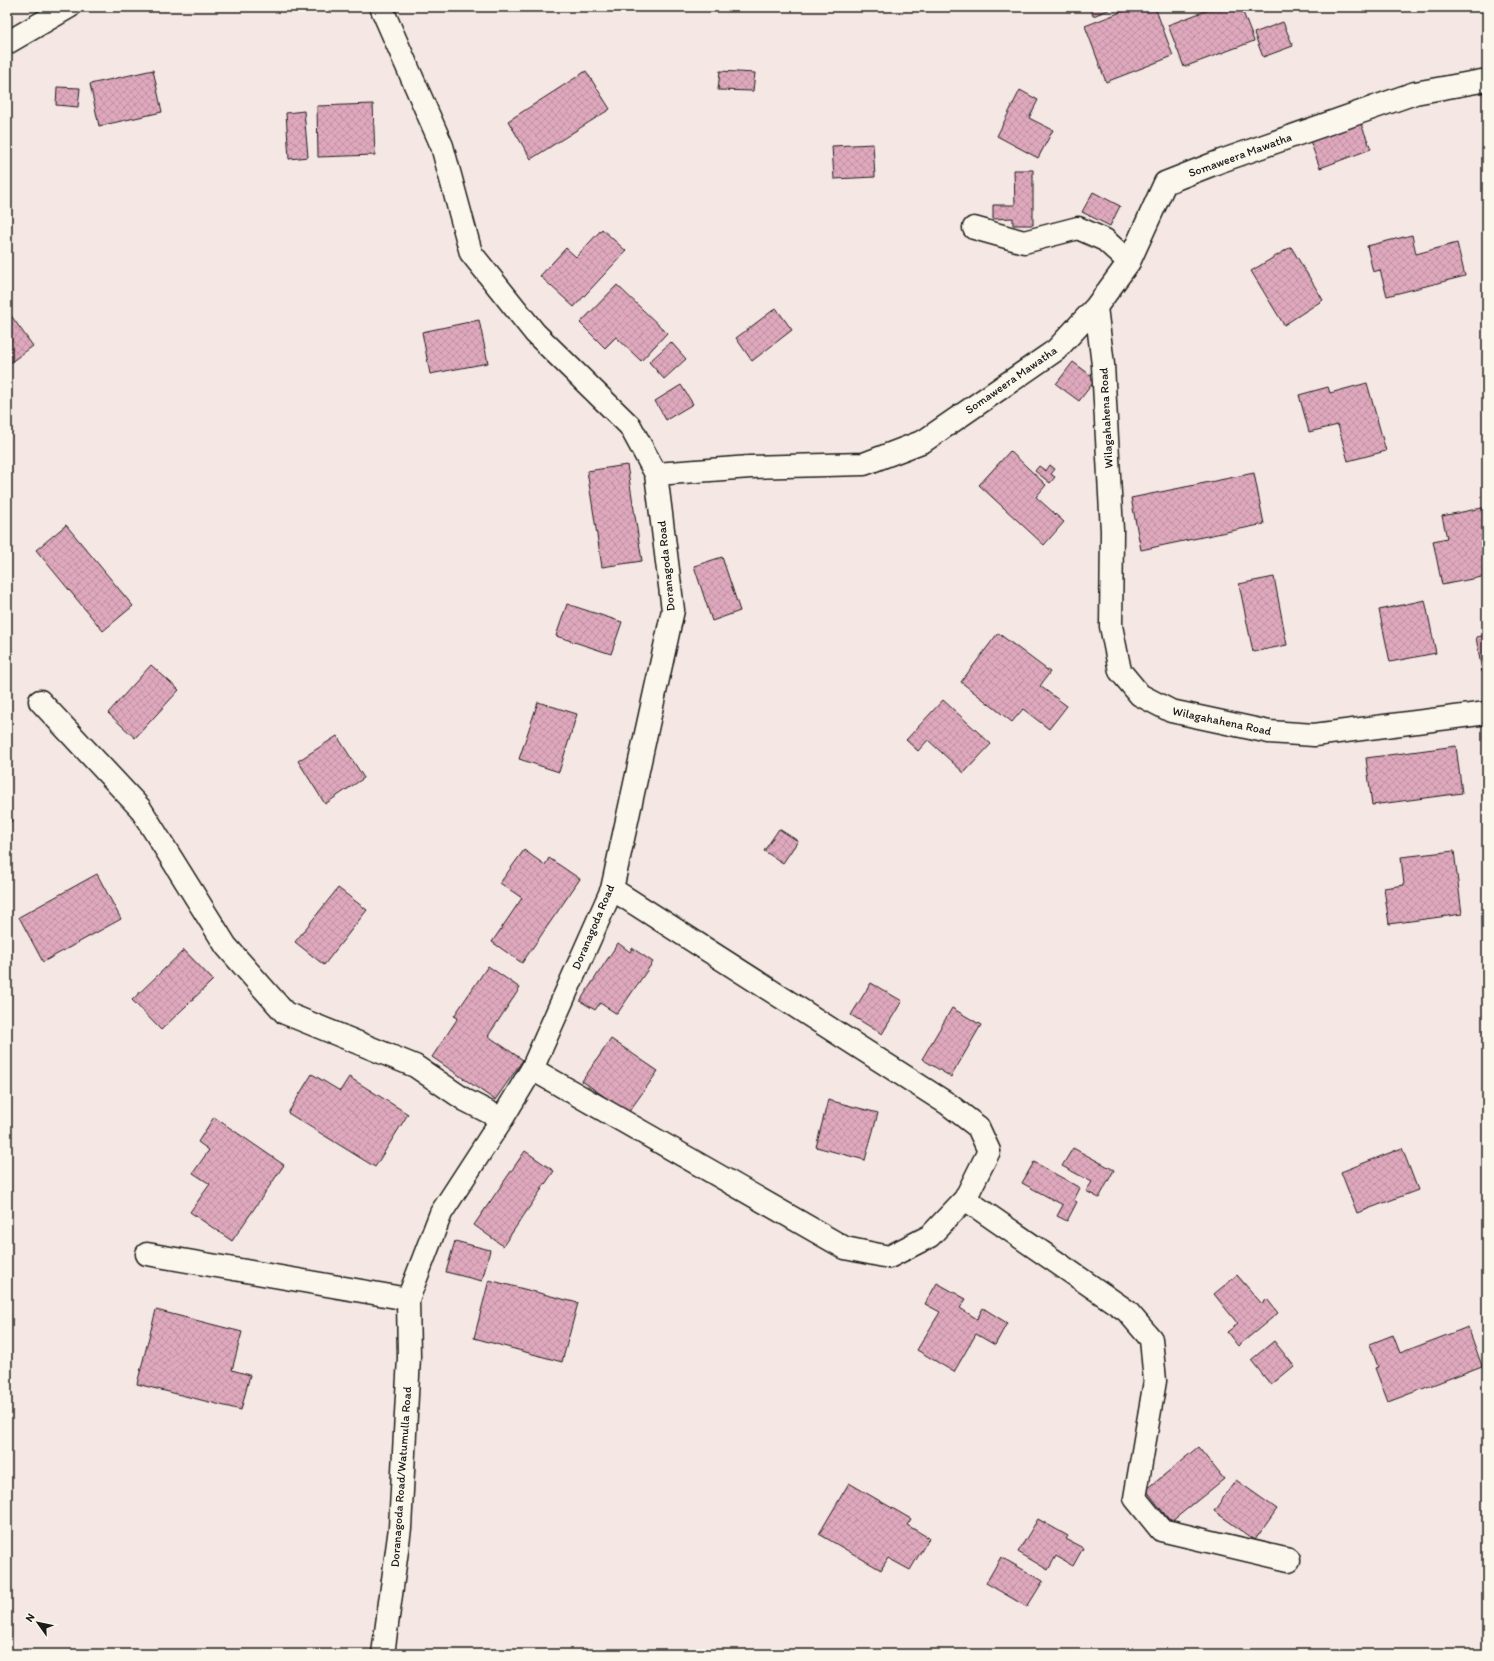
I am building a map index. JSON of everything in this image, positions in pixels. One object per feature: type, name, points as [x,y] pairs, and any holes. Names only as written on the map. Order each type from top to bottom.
[{"type":"street","points":[[7,43],[69,7]]},
{"type":"street","points":[[381,7],[442,146],[471,253],[535,333],[630,426],[656,474]]},
{"type":"street","name":"Somaweera Mawatha","points":[[656,474],[750,467],[864,464],[924,441],[1056,350],[1096,307],[1130,262],[1165,183],[1221,160],[1415,93],[1487,80]]},
{"type":"street","points":[[974,228],[1024,242],[1078,228],[1105,240],[1130,262]]},
{"type":"street","name":"Wilagahahena Road","points":[[1096,307],[1103,365],[1112,531],[1111,626],[1120,672],[1140,695],[1171,711],[1269,732],[1306,734],[1487,714]]},
{"type":"street","name":"Doranagoda Road","points":[[408,1299],[441,1213],[502,1119],[532,1069],[612,888],[673,610],[656,474]]},
{"type":"street","points":[[40,701],[140,808],[226,946],[285,1013],[415,1066],[465,1100],[502,1119]]},
{"type":"street","points":[[532,1069],[845,1248],[889,1257],[930,1236],[964,1199],[989,1151],[978,1127],[948,1104],[612,888]]},
{"type":"street","points":[[964,1199],[1127,1311],[1151,1339],[1155,1381],[1135,1498],[1162,1530],[1289,1560]]},
{"type":"street","points":[[147,1254],[408,1299]]},
{"type":"street","name":"Doranagoda Road/Watumulla Road","points":[[383,1654],[400,1528],[409,1357],[408,1299]]},
{"type":"building","points":[[1090,7],[1116,7],[1093,16]]},
{"type":"building","points":[[1134,7],[1155,7],[1173,56],[1106,82],[1085,26]]},
{"type":"building","points":[[1216,7],[1241,7],[1254,41],[1184,67],[1168,25]]},
{"type":"building","points":[[1283,22],[1293,46],[1263,57],[1254,33]]},
{"type":"building","points":[[153,70],[162,112],[99,126],[90,84]]},
{"type":"building","points":[[586,71],[610,109],[531,159],[508,121]]},
{"type":"building","points":[[720,71],[755,73],[753,91],[718,90]]},
{"type":"building","points":[[57,87],[80,88],[78,107],[56,105]]},
{"type":"building","points":[[1020,90],[1038,100],[1029,118],[1053,130],[1038,158],[997,136]]},
{"type":"building","points":[[373,104],[375,155],[318,157],[317,106]]},
{"type":"building","points":[[304,111],[308,157],[289,159],[286,113]]},
{"type":"building","points":[[1359,119],[1371,149],[1320,168],[1309,138]]},
{"type":"building","points":[[873,144],[875,177],[834,179],[832,146]]},
{"type":"building","points":[[1014,170],[1033,170],[1033,225],[1013,225],[1013,218],[993,219],[993,205],[1015,205]]},
{"type":"building","points":[[1093,192],[1120,206],[1110,226],[1082,212]]},
{"type":"building","points":[[602,229],[626,251],[574,307],[540,276],[566,248],[576,257]]},
{"type":"building","points":[[1412,235],[1416,254],[1457,243],[1465,276],[1387,296],[1380,270],[1373,272],[1367,246]]},
{"type":"building","points":[[1291,247],[1323,300],[1284,325],[1251,271]]},
{"type":"building","points":[[617,285],[667,333],[641,361],[616,337],[605,348],[580,323]]},
{"type":"building","points":[[776,308],[792,330],[752,361],[736,338]]},
{"type":"building","points":[[7,310],[33,346],[7,365]]},
{"type":"building","points":[[479,320],[488,363],[430,374],[422,332]]},
{"type":"building","points":[[671,342],[686,359],[664,379],[649,362]]},
{"type":"building","points":[[1073,362],[1096,379],[1079,401],[1056,384]]},
{"type":"building","points":[[1367,383],[1386,451],[1348,461],[1338,425],[1309,432],[1299,395],[1328,387],[1330,393]]},
{"type":"building","points":[[681,385],[693,404],[666,420],[655,401]]},
{"type":"building","points":[[1010,451],[1046,485],[1036,497],[1064,522],[1044,545],[979,485]]},
{"type":"building","points":[[627,465],[642,561],[602,567],[587,471]]},
{"type":"building","points":[[1050,465],[1055,469],[1051,474],[1055,477],[1050,483],[1035,471],[1039,466],[1046,471]]},
{"type":"building","points":[[1254,473],[1264,524],[1141,550],[1131,498]]},
{"type":"building","points":[[1487,507],[1487,576],[1442,585],[1433,541],[1447,538],[1442,516]]},
{"type":"building","points":[[66,525],[133,606],[103,631],[36,550]]},
{"type":"building","points":[[722,557],[740,611],[712,621],[694,566]]},
{"type":"building","points":[[1274,577],[1287,645],[1253,652],[1239,584]]},
{"type":"building","points":[[1425,600],[1436,653],[1390,662],[1379,610]]},
{"type":"building","points":[[567,604],[622,622],[611,654],[556,636]]},
{"type":"building","points":[[998,633],[1050,672],[1040,686],[1067,706],[1049,729],[1023,709],[1012,722],[961,682]]},
{"type":"building","points":[[1487,635],[1487,671],[1482,672],[1476,637]]},
{"type":"building","points":[[151,665],[179,690],[135,738],[108,713]]},
{"type":"building","points":[[943,700],[991,744],[964,773],[928,740],[918,751],[906,740]]},
{"type":"building","points":[[538,702],[577,714],[559,772],[519,759]]},
{"type":"building","points":[[337,736],[364,778],[325,804],[298,761]]},
{"type":"building","points":[[1456,746],[1462,793],[1372,805],[1366,758]]},
{"type":"building","points":[[7,813],[12,821],[7,825]]},
{"type":"building","points":[[779,829],[798,841],[783,863],[764,851]]},
{"type":"building","points":[[524,850],[545,865],[549,858],[580,879],[522,963],[492,942],[522,898],[500,883]]},
{"type":"building","points":[[1454,851],[1462,914],[1389,924],[1384,888],[1404,885],[1401,857]]},
{"type":"building","points":[[97,874],[121,919],[43,962],[19,917]]},
{"type":"building","points":[[338,888],[367,910],[324,965],[295,942]]},
{"type":"building","points":[[618,943],[630,952],[632,948],[653,962],[617,1014],[600,1003],[595,1010],[580,1001]]},
{"type":"building","points":[[184,950],[213,980],[161,1030],[132,1000]]},
{"type":"building","points":[[488,966],[520,988],[488,1036],[523,1060],[495,1100],[432,1057],[458,1018],[454,1016]]},
{"type":"building","points":[[871,983],[902,1001],[882,1034],[851,1015]]},
{"type":"building","points":[[952,1008],[981,1025],[951,1077],[922,1059]]},
{"type":"building","points":[[611,1039],[658,1071],[628,1113],[582,1081]]},
{"type":"building","points":[[312,1074],[340,1091],[349,1077],[408,1114],[375,1167],[288,1113]]},
{"type":"building","points":[[828,1100],[878,1113],[865,1160],[816,1147]]},
{"type":"building","points":[[214,1117],[284,1165],[232,1241],[190,1212],[210,1184],[193,1173],[209,1150],[198,1142]]},
{"type":"building","points":[[1073,1148],[1114,1170],[1099,1198],[1086,1191],[1092,1182],[1062,1166]]},
{"type":"building","points":[[1402,1148],[1418,1190],[1357,1213],[1341,1172]]},
{"type":"building","points":[[525,1151],[554,1171],[503,1246],[474,1225]]},
{"type":"building","points":[[1034,1162],[1080,1188],[1074,1200],[1077,1202],[1067,1221],[1057,1216],[1063,1205],[1022,1183]]},
{"type":"building","points":[[455,1241],[490,1250],[482,1281],[446,1272]]},
{"type":"building","points":[[1237,1275],[1262,1304],[1267,1299],[1278,1313],[1238,1346],[1227,1332],[1238,1324],[1214,1294]]},
{"type":"building","points":[[489,1280],[578,1303],[562,1362],[474,1338]]},
{"type":"building","points":[[937,1283],[966,1299],[960,1308],[977,1319],[983,1308],[1007,1323],[995,1345],[976,1334],[954,1372],[917,1350],[940,1312],[925,1304]]},
{"type":"building","points":[[156,1310],[242,1332],[232,1370],[250,1375],[241,1410],[137,1384]]},
{"type":"building","points":[[1468,1327],[1482,1366],[1388,1402],[1375,1368],[1378,1367],[1370,1344],[1393,1335],[1400,1353]]},
{"type":"building","points":[[1274,1341],[1294,1366],[1271,1385],[1251,1360]]},
{"type":"building","points":[[1198,1447],[1224,1479],[1171,1522],[1146,1490]]},
{"type":"building","points":[[1236,1480],[1277,1509],[1255,1540],[1214,1511]]},
{"type":"building","points":[[849,1483],[911,1519],[907,1525],[929,1538],[910,1570],[888,1558],[881,1570],[819,1534]]},
{"type":"building","points":[[1038,1519],[1068,1536],[1066,1539],[1083,1548],[1073,1566],[1056,1556],[1048,1570],[1018,1552]]},
{"type":"building","points":[[1001,1557],[1043,1581],[1027,1607],[986,1583]]}]
